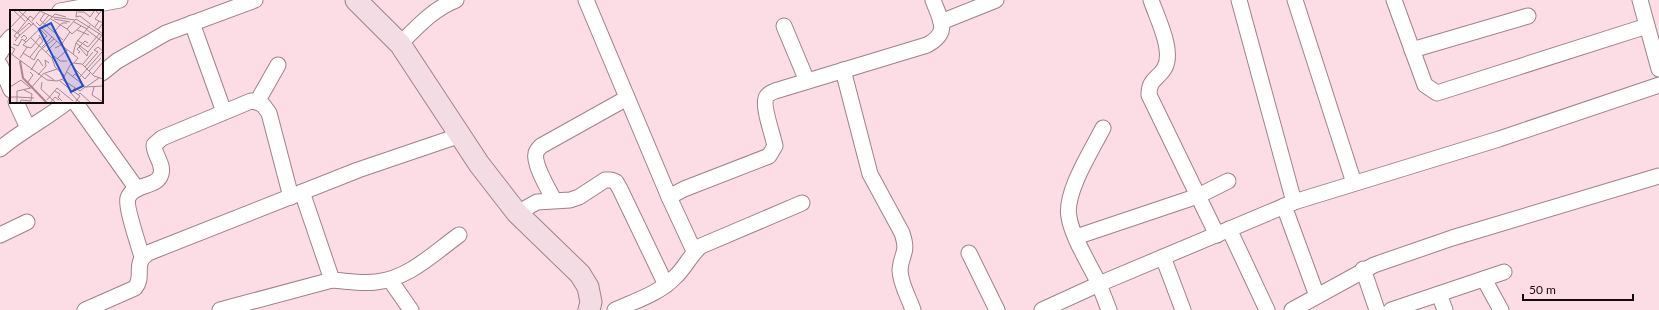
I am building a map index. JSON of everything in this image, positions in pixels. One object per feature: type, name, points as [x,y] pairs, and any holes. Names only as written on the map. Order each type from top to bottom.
[{"type":"street","points":[[65,10],[120,0]]},
{"type":"street","points":[[103,72],[117,61],[166,33],[255,0]]},
{"type":"street","points":[[356,0],[400,44],[479,164],[517,213],[580,274],[588,287],[591,302],[589,310]]},
{"type":"street","points":[[400,44],[437,9],[456,0]]},
{"type":"street","points":[[586,0],[669,197],[694,252]]},
{"type":"street","points":[[669,197],[684,189],[769,156],[775,146],[766,108],[765,100],[768,95],[775,91],[927,45],[939,37],[942,30],[941,22],[933,0]]},
{"type":"street","points":[[941,22],[996,0]]},
{"type":"street","points":[[1151,0],[1169,54],[1164,71],[1151,82],[1149,95],[1198,196],[1223,232],[1267,310]]},
{"type":"street","points":[[1239,0],[1289,204],[1317,296]]},
{"type":"street","points":[[1295,0],[1354,184]]},
{"type":"street","points":[[1394,0],[1425,85],[1437,93],[1647,26]]},
{"type":"street","points":[[1640,0],[1659,69]]},
{"type":"street","points":[[1412,50],[1528,16]]},
{"type":"street","points":[[192,23],[224,112]]},
{"type":"street","points":[[784,26],[807,81]]},
{"type":"street","points":[[0,65],[10,88]]},
{"type":"street","points":[[257,102],[278,65]]},
{"type":"street","points":[[843,70],[870,174],[902,233],[905,242],[906,252],[900,270],[913,310]]},
{"type":"street","points":[[1042,310],[1099,284],[1289,204],[1499,138],[1659,85]]},
{"type":"street","points":[[554,200],[536,162],[535,154],[541,146],[627,98]]},
{"type":"street","points":[[94,308],[135,288],[139,283],[139,269],[142,257],[127,203],[131,193],[160,178],[162,167],[154,150],[154,145],[158,140],[251,101],[263,105],[269,113],[296,195],[332,280]]},
{"type":"street","points":[[16,103],[28,128]]},
{"type":"street","points":[[0,149],[28,128],[58,110],[66,103]]},
{"type":"street","points":[[77,103],[137,189]]},
{"type":"street","points":[[1103,128],[1075,183],[1069,200],[1068,215],[1072,228],[1099,284],[1109,310]]},
{"type":"street","points":[[142,257],[148,253],[358,170],[461,135]]},
{"type":"street","points":[[1292,310],[1363,269],[1452,238],[1659,176]]},
{"type":"street","points":[[517,213],[537,202],[570,200],[578,197],[605,180],[616,182],[666,286]]},
{"type":"street","points":[[1076,237],[1198,196],[1228,181]]},
{"type":"street","points":[[615,310],[666,286],[682,270],[694,252],[701,246],[802,203]]},
{"type":"street","points":[[0,235],[27,222]]},
{"type":"street","points":[[220,310],[332,280],[369,282],[390,280],[414,268],[459,235]]},
{"type":"street","points":[[969,253],[996,310]]},
{"type":"street","points":[[1163,257],[1183,310]]},
{"type":"street","points":[[1363,269],[1377,310]]},
{"type":"street","points":[[1390,310],[1504,272]]},
{"type":"street","points":[[1484,279],[1501,310]]},
{"type":"street","points":[[390,280],[411,310]]},
{"type":"street","points":[[1439,294],[1445,310]]}]
